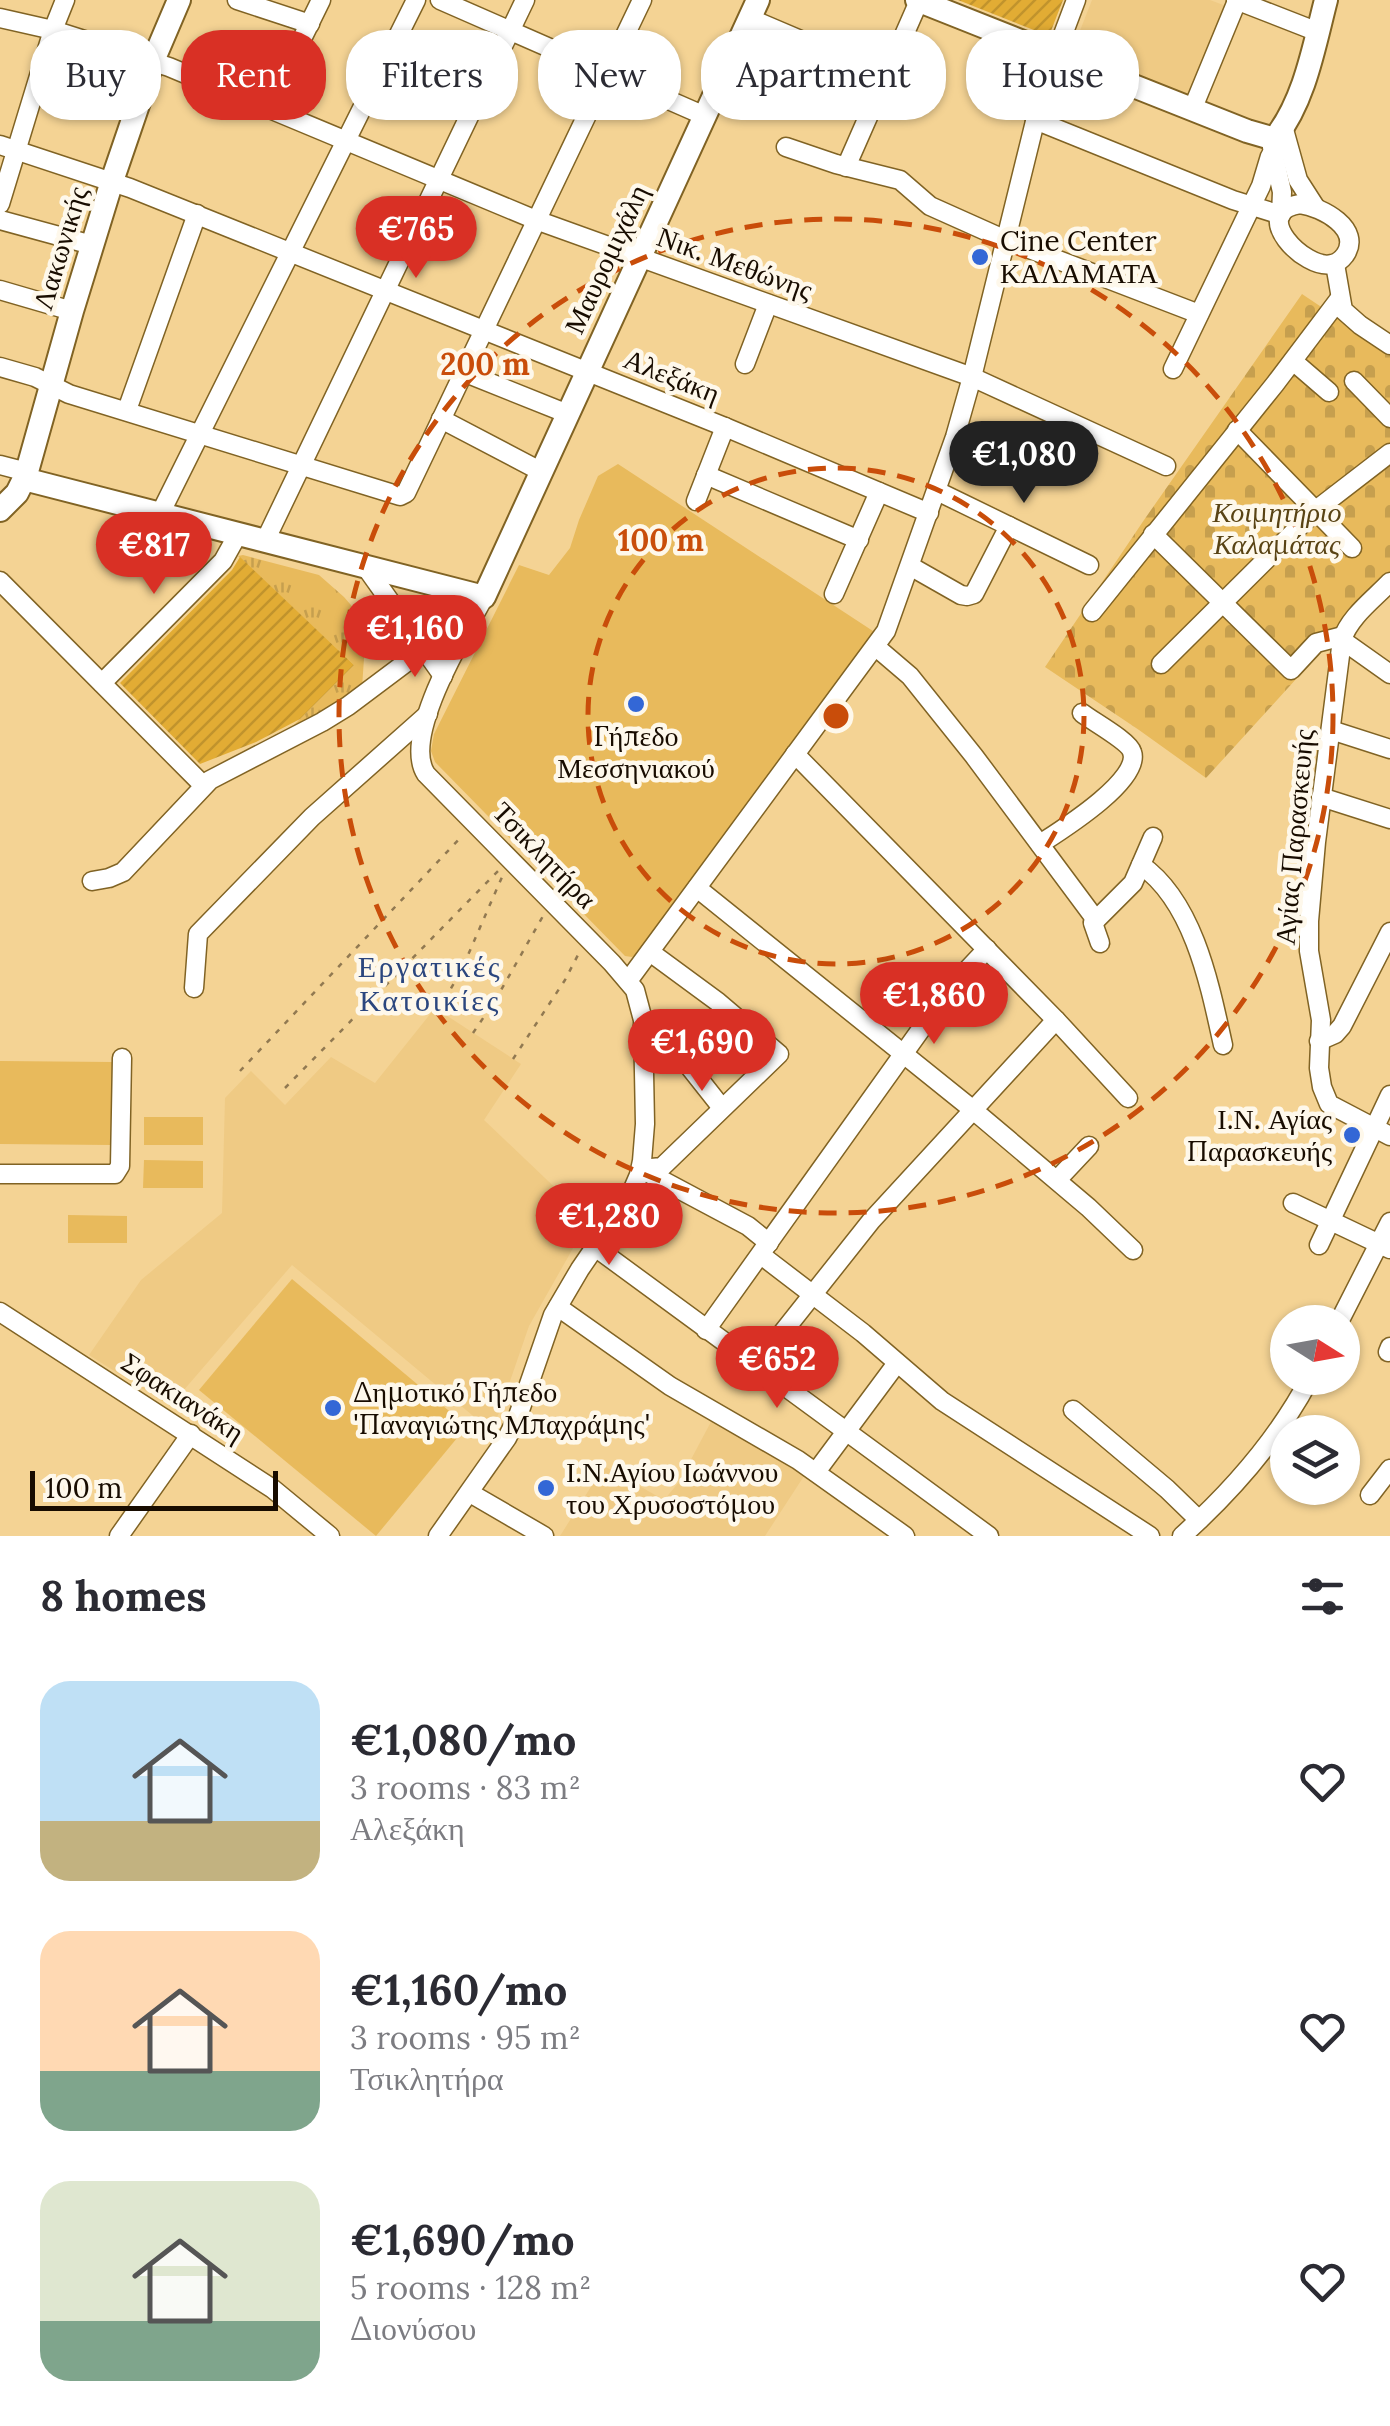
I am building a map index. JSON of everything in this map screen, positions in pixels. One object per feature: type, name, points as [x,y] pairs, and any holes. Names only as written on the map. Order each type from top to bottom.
[{"type":"main road","name":"Λακωνικής","points":[[161,42],[179,0]]},
{"type":"main road","points":[[918,0],[991,30]]},
{"type":"main road","points":[[1139,89],[1247,132],[1276,137],[1300,91],[1326,0]]},
{"type":"main road","name":"Λακωνικής","points":[[0,510],[17,492],[25,475],[133,120]]},
{"type":"main road","name":"Μαυρομιχάλη","points":[[484,597],[702,120]]},
{"type":"main road","points":[[25,475],[160,514],[484,597]]},
{"type":"street","points":[[53,30],[65,0]]},
{"type":"street","points":[[238,0],[310,24]]},
{"type":"street","points":[[307,30],[321,0]]},
{"type":"street","points":[[160,514],[416,0]]},
{"type":"street","points":[[440,0],[508,30]]},
{"type":"street","points":[[510,30],[525,0]]},
{"type":"street","points":[[627,30],[642,0]]},
{"type":"street","points":[[905,30],[918,0]]},
{"type":"street","points":[[1065,30],[1076,0]]},
{"type":"street","points":[[1192,110],[1236,0],[1318,32]]},
{"type":"street","points":[[754,9],[795,30]]},
{"type":"street","name":"Νικ. Μεθώνης","points":[[0,18],[53,30]]},
{"type":"street","points":[[0,204],[8,148],[30,90]]},
{"type":"street","name":"Νικ. Μεθώνης","points":[[296,120],[536,220],[972,377],[1166,466]]},
{"type":"street","points":[[265,541],[468,120]]},
{"type":"street","points":[[0,367],[38,378],[69,394],[397,497],[406,493],[584,120]]},
{"type":"street","points":[[846,167],[866,120]]},
{"type":"street","points":[[438,1536],[514,1426],[548,1327],[630,1196],[640,1169],[645,1124],[644,1026],[638,997],[628,981],[886,631],[938,491],[972,377],[1035,120],[1233,200],[1282,215]]},
{"type":"street","points":[[1173,369],[1253,204],[1268,170],[1276,137]]},
{"type":"street","points":[[1276,137],[1316,208]]},
{"type":"street","points":[[1276,137],[1282,192],[1280,230],[1289,245],[1322,264],[1335,264],[1348,252],[1347,231],[1316,208],[1293,205],[1282,215]]},
{"type":"street","points":[[786,147],[902,181],[930,206],[1006,240],[1199,314]]},
{"type":"street","name":"Αλεξάκη","points":[[8,148],[112,180],[929,513]]},
{"type":"street","points":[[127,410],[197,214]]},
{"type":"street","points":[[0,220],[92,245]]},
{"type":"street","points":[[1335,264],[1343,310],[1390,345]]},
{"type":"street","points":[[0,290],[72,311]]},
{"type":"street","points":[[1092,612],[1340,298]]},
{"type":"street","points":[[745,364],[768,304]]},
{"type":"street","points":[[1293,361],[1329,392]]},
{"type":"street","points":[[464,372],[568,414]]},
{"type":"street","points":[[1354,381],[1390,418]]},
{"type":"street","points":[[441,419],[542,472]]},
{"type":"street","points":[[696,501],[725,427]]},
{"type":"street","points":[[1237,430],[1352,548]]},
{"type":"street","points":[[1161,664],[1316,510],[1390,453]]},
{"type":"street","points":[[0,465],[25,475]]},
{"type":"street","points":[[706,475],[859,540]]},
{"type":"street","points":[[938,491],[1089,565]]},
{"type":"street","points":[[834,594],[880,492]]},
{"type":"street","points":[[910,566],[961,594],[974,594],[1009,526]]},
{"type":"street","points":[[102,683],[223,561],[238,534]]},
{"type":"street","points":[[1153,534],[1292,670],[1316,643],[1343,638],[1390,674]]},
{"type":"street","points":[[365,566],[443,676]]},
{"type":"street","points":[[0,581],[203,784]]},
{"type":"street","points":[[1343,638],[1353,621],[1390,582]]},
{"type":"street","points":[[194,988],[198,934],[312,817],[428,714],[484,597]]},
{"type":"street","name":"Αγίας Παρασκευής","points":[[1343,638],[1322,797],[1309,940],[1319,1001],[1318,1068],[1326,1100],[1382,1132]]},
{"type":"street","points":[[876,647],[910,676],[1096,920]]},
{"type":"street","points":[[92,881],[122,872],[203,784],[322,722],[424,649]]},
{"type":"street","name":"Τσικλητήρα","points":[[428,714],[419,753],[422,768],[628,981]]},
{"type":"street","points":[[1040,844],[1106,798],[1131,765],[1129,746],[1082,714]]},
{"type":"street","points":[[1330,730],[1390,748]]},
{"type":"street","points":[[795,754],[1128,1098]]},
{"type":"street","points":[[1322,797],[1390,819]]},
{"type":"street","points":[[1100,943],[1093,928],[1096,920],[1126,892],[1153,836]]},
{"type":"street","points":[[1142,865],[1159,878],[1182,913],[1204,968],[1223,1045]]},
{"type":"street","points":[[697,888],[972,1109],[1133,1250]]},
{"type":"street","points":[[1319,1041],[1342,1026],[1390,932]]},
{"type":"street","points":[[706,1330],[956,982],[987,950]]},
{"type":"street","points":[[640,1169],[662,1167],[779,1054],[650,952]]},
{"type":"street","points":[[756,1366],[878,1213],[1056,1020]]},
{"type":"street","points":[[644,1026],[658,1027],[722,1108]]},
{"type":"street","points":[[0,1174],[115,1174],[120,1166],[122,1058]]},
{"type":"street","points":[[1318,1245],[1382,1132],[1390,1095]]},
{"type":"street","points":[[1057,1180],[1090,1146]]},
{"type":"street","points":[[640,1169],[748,1226],[765,1249],[812,1294],[921,1385],[1150,1536]]},
{"type":"street","points":[[1293,1203],[1385,1247]]},
{"type":"street","points":[[1349,1305],[1385,1247],[1390,1222]]},
{"type":"street","points":[[595,1247],[988,1536]]},
{"type":"street","points":[[558,1307],[670,1386],[816,1472],[905,1536]]},
{"type":"street","name":"Σφακιανάκη","points":[[0,1312],[192,1434],[292,1503],[330,1536]]},
{"type":"street","points":[[816,1472],[897,1364]]},
{"type":"street","points":[[1182,1536],[1277,1433],[1300,1395]]},
{"type":"street","points":[[1072,1410],[1200,1520]]},
{"type":"street","points":[[119,1536],[192,1434]]},
{"type":"street","points":[[1370,1495],[1390,1469]]},
{"type":"street","points":[[470,1493],[544,1536]]},
{"type":"path","points":[[240,1072],[475,824]]},
{"type":"path","points":[[438,1010],[462,971],[510,859]]},
{"type":"path","points":[[286,1088],[510,859]]},
{"type":"path","points":[[473,1033],[552,902]]},
{"type":"path","points":[[513,1058],[565,980],[587,938]]},
{"type":"shaded area","points":[[1092,0],[1210,0],[1226,6],[1189,97],[1139,77],[1139,30],[1080,30]]},
{"type":"shaded area","points":[[435,1008],[521,1064],[484,1120],[589,1220],[529,1326],[490,1430],[292,1265],[170,1406],[89,1355],[141,1280],[222,1213],[225,1098],[251,1071],[285,1105],[331,1057],[375,1083]]},
{"type":"shaded area","points":[[713,1418],[806,1473],[765,1536],[560,1536],[604,1466],[664,1500],[679,1482]]},
{"type":"green space","name":"Κοιμητήριο Καλαμάτας","points":[[1302,294],[1390,353],[1390,572],[1206,778],[1045,667]]},
{"type":"green space","name":"Γήπεδο Μεσσηνιακού","points":[[618,464],[876,633],[642,951],[632,957],[625,956],[435,762],[431,751],[434,734],[519,565],[549,575],[570,548],[598,476]]},
{"type":"green space","points":[[238,556],[319,575],[369,626],[362,688],[351,698],[275,738],[274,735],[291,728],[354,665]]},
{"type":"green space","points":[[0,1061],[112,1062],[111,1145],[0,1144]]},
{"type":"green space","points":[[144,1117],[203,1117],[203,1145],[144,1145]]},
{"type":"green space","points":[[144,1160],[203,1161],[203,1188],[143,1188]]},
{"type":"green space","points":[[68,1215],[127,1216],[127,1243],[68,1243]]},
{"type":"green space","name":"Δημοτικό Γήπεδο 'Παναγιώτης Μπαχράμης'","points":[[292,1279],[467,1426],[376,1536],[199,1390]]},
{"type":"building","points":[[958,0],[1063,0],[1051,30],[1034,30]]},
{"type":"building","points":[[240,557],[354,665],[300,719],[200,764],[120,683],[232,570]]},
{"type":"place","name":"Cine Center ΚΑΛΑΜΑΤΑ","points":[[980,257]]},
{"type":"place","name":"Γήπεδο Μεσσηνιακού","points":[[636,704]]},
{"type":"place","name":"Ι.Ν. Αγίας Παρασκευής","points":[[1352,1135]]},
{"type":"place","name":"Δημοτικό Γήπεδο 'Παναγιώτης Μπαχράμης'","points":[[333,1408]]},
{"type":"place","name":"Ι.Ν.Αγίου Ιωάννου του Χρυσοστόμου","points":[[546,1488]]},
{"type":"district","name":"Εργατικές Κατοικίες","points":[[430,983]]}]
